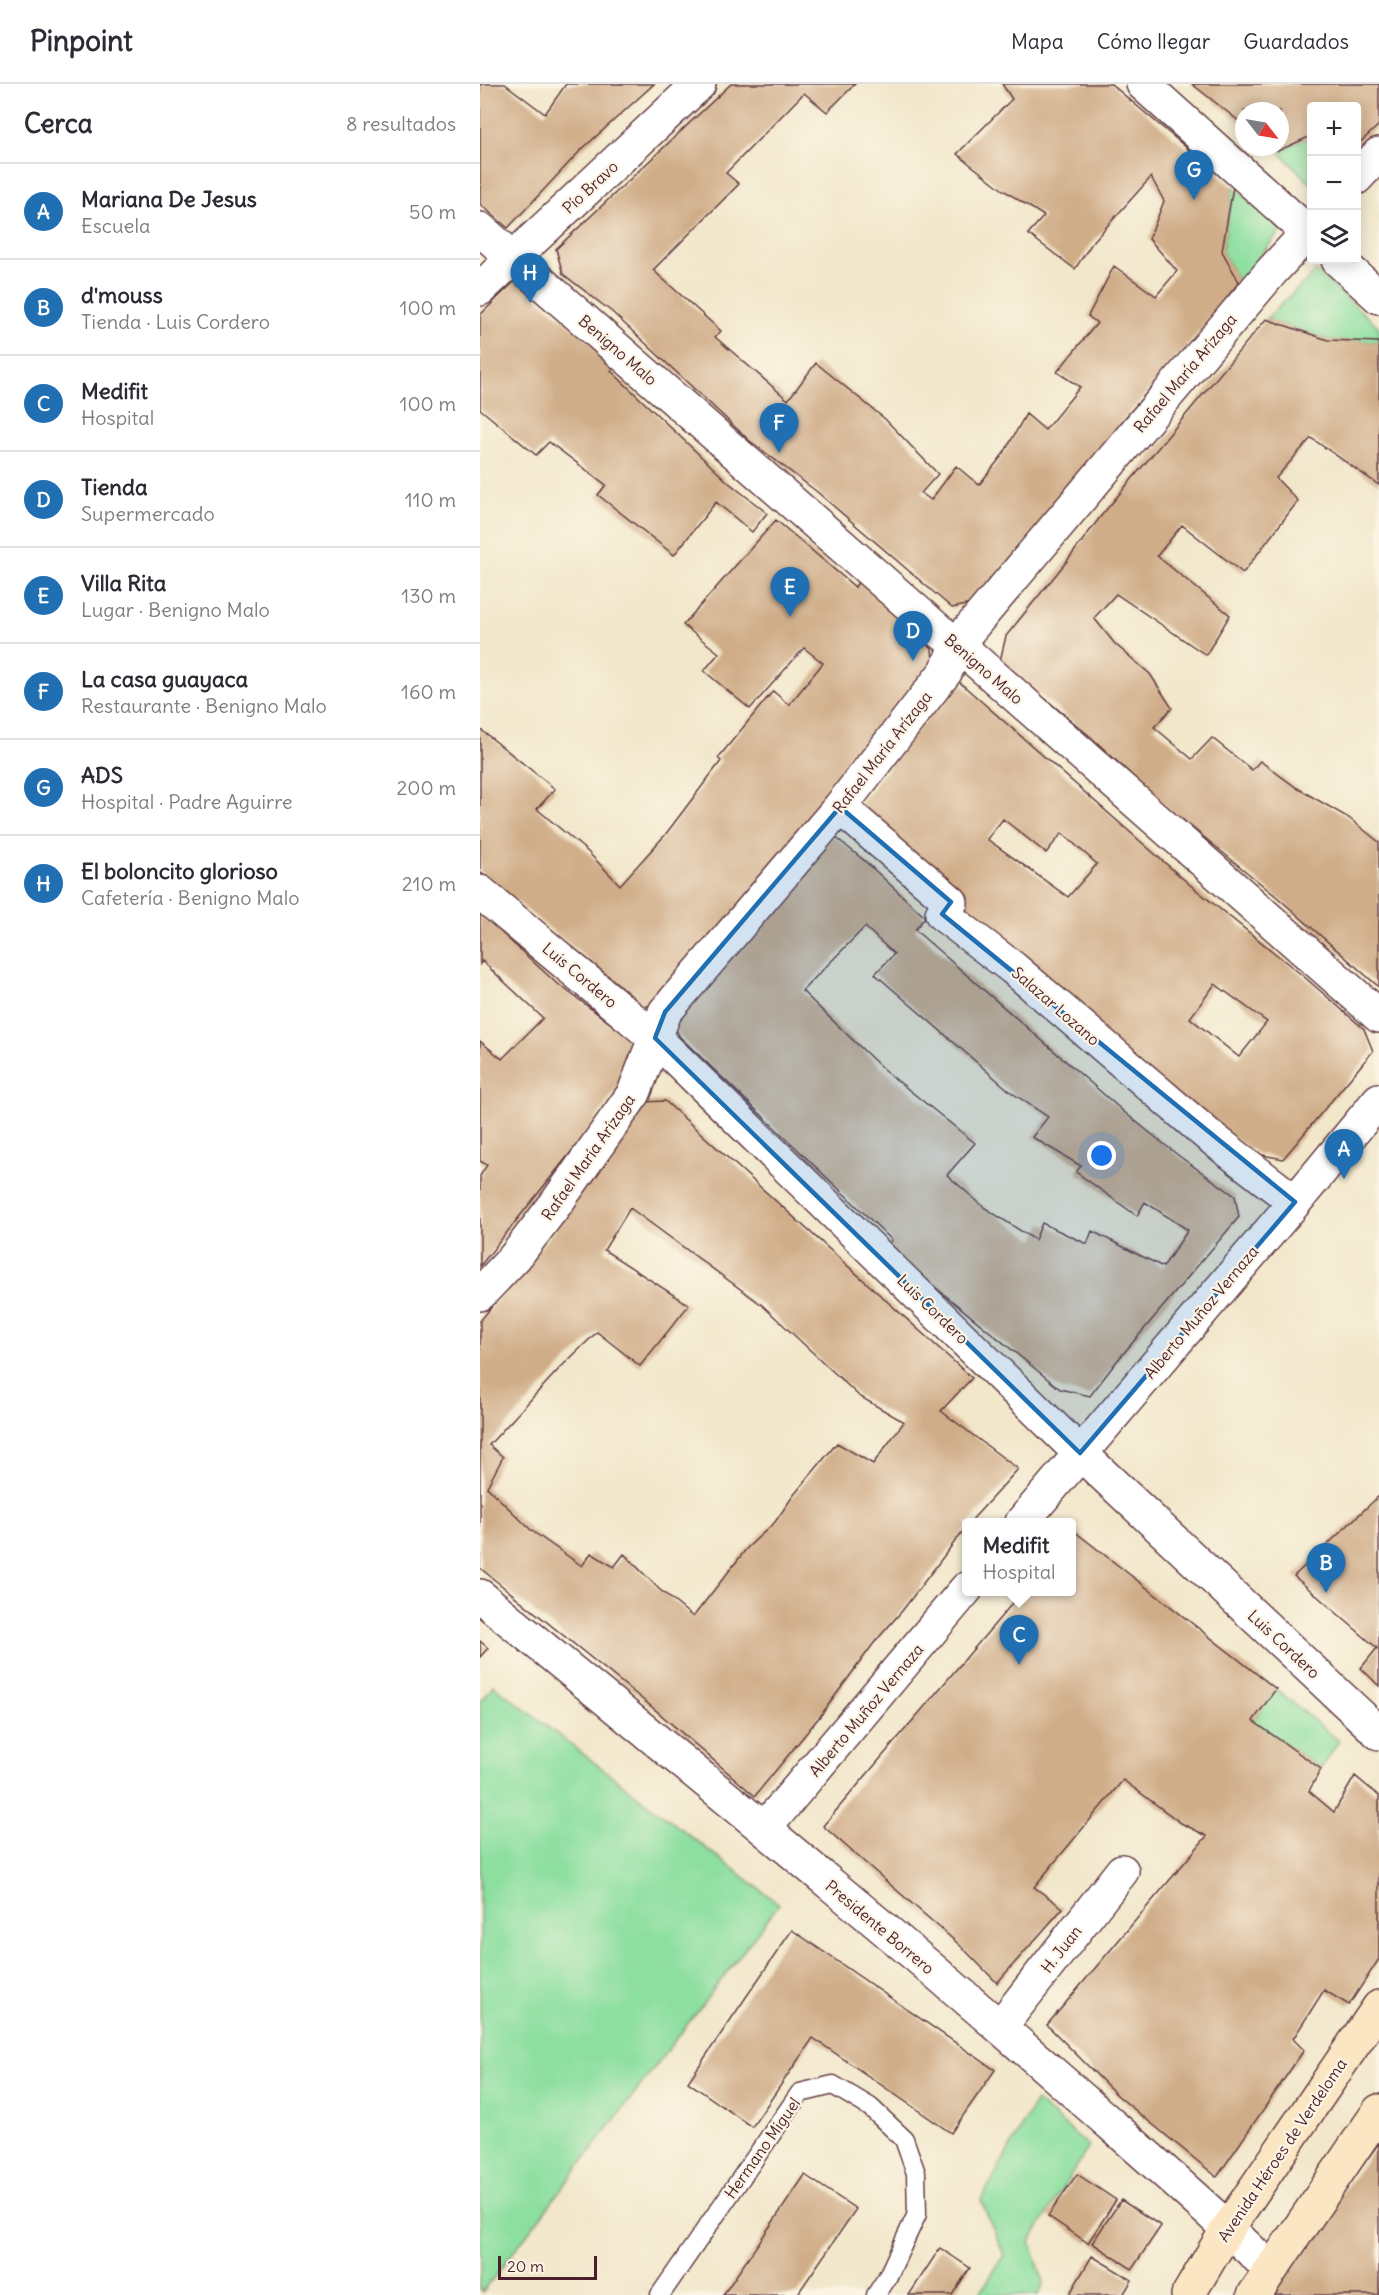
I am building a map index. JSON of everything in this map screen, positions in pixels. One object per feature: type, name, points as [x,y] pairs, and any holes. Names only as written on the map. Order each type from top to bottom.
[{"type":"main road","name":"Avenida Héroes de Verdeloma","points":[[1188,2295],[1228,2228],[1379,2007]]},
{"type":"main road","points":[[1262,2282],[1379,2111]]},
{"type":"street","name":"Pío Bravo","points":[[480,289],[699,84]]},
{"type":"street","points":[[1143,84],[1307,229]]},
{"type":"street","points":[[1361,173],[1379,154]]},
{"type":"street","name":"Benigno Malo","points":[[480,229],[938,630],[957,644],[1379,1016]]},
{"type":"street","name":"Rafael María Arízaga","points":[[480,1294],[515,1257],[634,1093],[665,1012],[840,807],[946,671],[957,644],[1272,271],[1307,235]]},
{"type":"street","points":[[1342,264],[1379,297]]},
{"type":"street","name":"Salazar Lozano","points":[[840,807],[951,902],[942,914],[1013,968],[1200,1128],[1295,1202]]},
{"type":"street","name":"Luis Cordero","points":[[480,892],[655,1038],[1080,1453],[1379,1733]]},
{"type":"street","name":"Alberto Muñoz Vernaza","points":[[1025,1518],[1379,1100]]},
{"type":"street","name":"Alberto Muñoz Vernaza","points":[[764,1829],[962,1594]]},
{"type":"street","name":"Presidente Borrero","points":[[480,1596],[764,1829],[1000,2027],[1228,2228],[1262,2282]]},
{"type":"street","name":"H. Juan","points":[[1000,2027],[1122,1871]]},
{"type":"lane","name":"Hermano Miguel","points":[[660,2295],[800,2093],[833,2085],[870,2107],[904,2139],[916,2173],[917,2214],[887,2278],[876,2295]]},
{"type":"highlighted area","points":[[840,807],[951,902],[942,914],[1295,1202],[1080,1453],[655,1038],[665,1012]]},
{"type":"green space","points":[[1307,138],[1307,180],[1283,156],[1289,156],[1289,146]]},
{"type":"green space","points":[[1233,187],[1282,229],[1239,282],[1222,251]]},
{"type":"green space","points":[[1316,271],[1379,327],[1379,342],[1328,340],[1266,319]]},
{"type":"green space","points":[[493,1685],[779,1904],[483,2292],[480,2289],[480,1703]]},
{"type":"green space","points":[[1276,1689],[1339,1741],[1321,1769],[1253,1721]]},
{"type":"green space","points":[[1036,2101],[1089,2146],[1030,2242],[1044,2282],[1038,2295],[979,2295],[1004,2255],[981,2200]]},
{"type":"building","points":[[480,84],[505,84],[545,114],[566,84],[654,84],[580,151],[508,228],[480,204]]},
{"type":"building","points":[[731,84],[855,84],[827,112],[804,93],[726,173],[739,184],[653,270],[721,331],[715,337],[788,400],[816,363],[885,419],[938,474],[921,493],[931,500],[956,466],[979,485],[1004,453],[1026,414],[1045,430],[1080,387],[1057,372],[1097,323],[1088,316],[1114,266],[1156,296],[1177,271],[1149,239],[1164,201],[1151,177],[1092,243],[1075,269],[1028,234],[1044,216],[1003,190],[957,154],[1012,99],[1002,84],[1111,84],[1233,187],[1222,251],[1239,282],[1203,328],[1124,419],[980,602],[952,608],[816,491],[750,441],[612,312],[563,274],[556,249]]},
{"type":"building","points":[[1192,84],[1379,84],[1379,125],[1361,141],[1361,102],[1307,102],[1307,138],[1289,146],[1289,102],[1235,102],[1235,118]]},
{"type":"building","points":[[515,281],[617,363],[611,371],[728,482],[767,513],[752,532],[716,502],[674,555],[598,495],[606,485],[549,442],[536,455],[480,409],[480,315]]},
{"type":"building","points":[[1266,319],[1328,340],[1379,342],[1379,485],[1311,438],[1276,478],[1298,501],[1243,573],[1182,525],[1157,556],[1230,615],[1206,655],[1116,594],[1094,618],[1115,644],[1150,674],[1172,708],[1154,727],[1192,759],[1212,738],[1252,770],[1260,761],[1297,788],[1349,818],[1379,842],[1379,987],[1277,897],[1155,797],[1091,737],[1000,661],[1006,636],[1101,516]]},
{"type":"building","points":[[776,520],[855,587],[860,579],[915,625],[911,630],[932,649],[934,672],[656,1006],[641,1006],[617,983],[480,872],[480,729],[555,789],[537,809],[588,852],[620,885],[665,835],[721,761],[718,758],[773,691],[789,705],[823,663],[804,648],[750,709],[704,671],[719,653],[683,625]]},
{"type":"building","points":[[957,680],[1189,884],[1302,975],[1364,1029],[1373,1051],[1283,1159],[1258,1154],[1197,1113],[954,910],[855,810]],"holes":[[[1003,819],[1046,853],[1062,833],[1097,864],[1068,897],[987,839]],[[1215,984],[1267,1022],[1239,1057],[1190,1018]]]},
{"type":"building","points":[[833,835],[866,862],[925,917],[915,930],[1124,1112],[1179,1156],[1235,1196],[1239,1217],[1090,1396],[1060,1389],[886,1247],[892,1240],[680,1037],[673,1024]],"holes":[[[865,927],[894,954],[875,974],[1012,1093],[1048,1117],[1032,1137],[1081,1166],[1076,1172],[1137,1216],[1145,1202],[1188,1230],[1163,1267],[1092,1231],[1087,1244],[1042,1223],[1035,1240],[985,1208],[947,1175],[975,1143],[883,1069],[802,991]]]},
{"type":"building","points":[[480,913],[554,981],[643,1048],[591,1127],[480,1266],[480,1176],[487,1165],[480,1161],[480,1041],[502,1059],[543,1018],[482,961],[480,964]]},
{"type":"building","points":[[665,1101],[972,1378],[941,1411],[1018,1469],[974,1518],[962,1518],[962,1532],[902,1611],[874,1643],[821,1715],[755,1796],[652,1707],[480,1568],[480,1321],[560,1223],[642,1102]],"holes":[[[630,1208],[762,1305],[859,1396],[904,1422],[873,1464],[837,1443],[793,1496],[775,1522],[747,1548],[693,1617],[659,1589],[624,1554],[614,1567],[591,1553],[582,1566],[532,1531],[487,1487],[503,1457],[489,1445],[559,1369],[597,1332],[640,1366],[689,1305],[604,1250]]]},
{"type":"building","points":[[1379,1496],[1379,1686],[1361,1668],[1377,1648],[1294,1576]]},
{"type":"building","points":[[1076,1533],[1276,1689],[1253,1721],[1321,1769],[1309,1791],[1334,1812],[1355,1776],[1379,1796],[1379,1959],[1349,2005],[1324,1990],[1293,2039],[1304,2050],[1217,2177],[1118,2096],[1047,2025],[1207,1836],[1181,1823],[1123,1780],[1034,1887],[1063,1908],[997,1983],[963,1948],[823,1826],[1019,1596],[1076,1596]]},
{"type":"building","points":[[480,1641],[488,1648],[480,1657]]},
{"type":"building","points":[[792,1930],[995,2070],[951,2133],[813,2038],[752,2127],[688,2082]]},
{"type":"building","points":[[1379,2143],[1379,2295],[1273,2295],[1340,2195]]},
{"type":"building","points":[[1077,2174],[1116,2200],[1088,2243],[1048,2216]]},
{"type":"building","points":[[805,2175],[856,2209],[797,2295],[723,2295]]},
{"type":"building","points":[[1121,2200],[1161,2226],[1132,2269],[1092,2243]]},
{"type":"building","points":[[940,2248],[970,2268],[952,2295],[909,2295]]},
{"type":"building","points":[[1092,2256],[1132,2280],[1123,2295],[1069,2295]]},
{"type":"place","name":"ADS","points":[[1194,200]]},
{"type":"place","name":"El boloncito glorioso","points":[[530,303]]},
{"type":"place","name":"La casa guayaca","points":[[779,453]]},
{"type":"place","name":"Villa Rita","points":[[790,617]]},
{"type":"place","name":"Tienda","points":[[913,661]]},
{"type":"place","name":"Mariana De Jesus","points":[[1344,1179]]},
{"type":"place","name":"d'mouss","points":[[1326,1593]]},
{"type":"place","name":"Medifit","points":[[1019,1665]]}]
